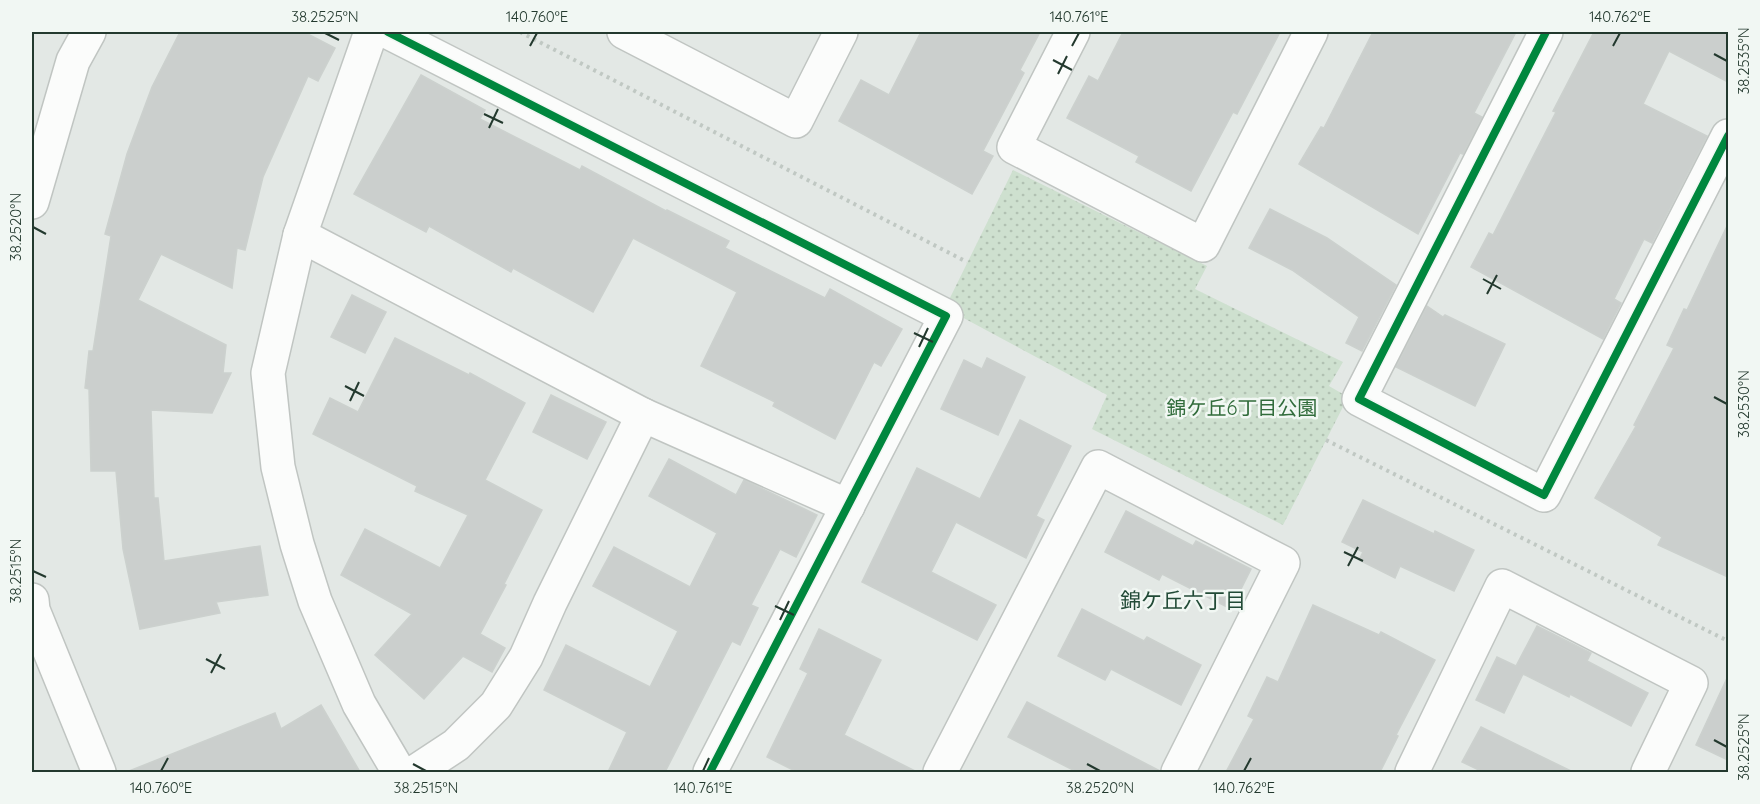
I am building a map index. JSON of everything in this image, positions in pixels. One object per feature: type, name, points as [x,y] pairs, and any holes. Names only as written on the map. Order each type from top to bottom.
[{"type":"street","points":[[32,202],[73,61],[89,32]]},
{"type":"street","points":[[371,32],[300,235],[268,373],[278,467],[297,544],[315,601],[359,704],[399,772]]},
{"type":"street","points":[[388,32],[946,316],[710,772]]},
{"type":"street","points":[[624,32],[796,121],[841,32]]},
{"type":"street","points":[[1073,32],[1014,147],[1203,245],[1311,32]]},
{"type":"street","points":[[1546,32],[1359,399],[1544,495],[1728,136]]},
{"type":"street","points":[[300,235],[643,416],[848,506]]},
{"type":"street","points":[[415,772],[456,745],[496,705],[526,657],[550,603],[643,416]]},
{"type":"street","points":[[940,772],[1098,466],[1283,563],[1178,772]]},
{"type":"street","points":[[1412,772],[1502,586],[1690,683],[1647,772]]},
{"type":"street","points":[[32,600],[33,610],[99,772]]},
{"type":"path","points":[[520,32],[967,262]]},
{"type":"path","points":[[1326,440],[1728,641]]},
{"type":"green space","name":"錦ケ丘6丁目公園","points":[[1013,170],[1207,266],[1195,289],[1343,362],[1329,386],[1348,397],[1283,525],[1092,429],[1107,395],[945,308]]},
{"type":"building","points":[[180,32],[304,32],[335,48],[318,81],[308,76],[263,177],[245,250],[237,248],[232,288],[161,254],[138,300],[226,345],[223,373],[231,373],[212,413],[151,410],[154,498],[158,498],[164,561],[260,546],[268,595],[216,602],[220,613],[140,629],[123,549],[116,471],[91,471],[89,389],[85,388],[89,351],[93,351],[111,236],[105,234],[127,154],[152,87]]},
{"type":"building","points":[[921,32],[1040,32],[1020,70],[1024,73],[983,151],[993,156],[972,194],[839,121],[861,80],[889,95]]},
{"type":"building","points":[[1123,32],[1280,32],[1237,114],[1233,112],[1191,191],[1136,162],[1139,156],[1067,118],[1089,76],[1098,81]]},
{"type":"building","points":[[1373,32],[1516,32],[1474,113],[1482,117],[1463,154],[1460,153],[1418,234],[1299,164],[1321,127],[1324,128]]},
{"type":"building","points":[[1594,32],[1728,32],[1728,82],[1669,51],[1643,104],[1707,136],[1652,243],[1644,239],[1614,299],[1621,303],[1603,339],[1471,267],[1489,233],[1493,235]]},
{"type":"building","points":[[421,75],[485,110],[480,119],[580,170],[582,166],[666,211],[729,241],[725,248],[825,298],[830,289],[902,329],[881,366],[874,362],[835,439],[773,406],[775,402],[701,366],[737,292],[633,238],[593,312],[513,268],[511,272],[429,226],[426,232],[354,194]]},
{"type":"building","points":[[1270,209],[1327,238],[1396,285],[1362,351],[1346,343],[1359,317],[1292,270],[1249,248]]},
{"type":"building","points":[[1728,224],[1728,577],[1658,545],[1662,537],[1595,498],[1636,426],[1634,425],[1674,348],[1667,345],[1684,309],[1687,310]]},
{"type":"building","points":[[352,295],[386,312],[365,353],[331,337]]},
{"type":"building","points":[[1427,306],[1443,317],[1445,315],[1505,344],[1475,406],[1396,367]]},
{"type":"building","points":[[395,338],[469,375],[470,373],[525,403],[485,480],[542,510],[480,634],[505,648],[492,672],[463,656],[424,699],[375,655],[412,614],[341,575],[365,529],[440,568],[468,515],[415,491],[417,486],[313,434],[330,398],[358,412]]},
{"type":"building","points":[[987,358],[1025,377],[998,435],[941,409],[964,360],[982,369]]},
{"type":"building","points":[[551,395],[606,422],[587,459],[533,432]]},
{"type":"building","points":[[1020,420],[1071,446],[1036,516],[1044,520],[1026,558],[956,522],[931,572],[996,605],[977,640],[862,582],[917,468],[980,499]]},
{"type":"building","points":[[669,459],[736,495],[744,480],[817,515],[796,557],[780,549],[751,605],[758,608],[740,645],[732,641],[665,772],[608,772],[627,732],[544,690],[566,645],[650,687],[678,631],[593,586],[614,547],[690,587],[717,533],[649,496]]},
{"type":"building","points":[[1363,500],[1434,534],[1435,531],[1474,550],[1454,591],[1400,566],[1395,578],[1359,560],[1363,552],[1342,542]]},
{"type":"building","points":[[1126,511],[1193,546],[1196,541],[1251,569],[1231,609],[1162,574],[1159,580],[1105,552]]},
{"type":"building","points":[[1313,605],[1379,635],[1381,632],[1435,660],[1396,735],[1398,736],[1380,772],[1226,772],[1254,719],[1248,716],[1267,677],[1278,682]]},
{"type":"building","points":[[1082,609],[1144,641],[1147,637],[1201,665],[1181,705],[1111,669],[1105,680],[1058,656]]},
{"type":"building","points":[[1537,626],[1591,653],[1587,661],[1648,693],[1631,726],[1570,694],[1569,697],[1523,674],[1504,713],[1476,700],[1497,657],[1516,666]]},
{"type":"building","points":[[819,629],[881,660],[844,735],[917,772],[797,772],[767,757],[808,673],[800,669]]},
{"type":"building","points":[[1728,676],[1728,760],[1696,745]]},
{"type":"building","points":[[1027,702],[1160,771],[1077,772],[1008,737]]},
{"type":"building","points":[[321,705],[360,772],[129,772],[275,713],[281,729]]},
{"type":"building","points":[[1481,727],[1573,772],[1483,772],[1462,762]]},
{"type":"cycle path","points":[[388,32],[946,316],[710,772]]},
{"type":"cycle path","points":[[1546,32],[1359,399],[1544,495],[1728,136]]},
{"type":"district","name":"錦ケ丘六丁目","points":[[1183,601]]}]
